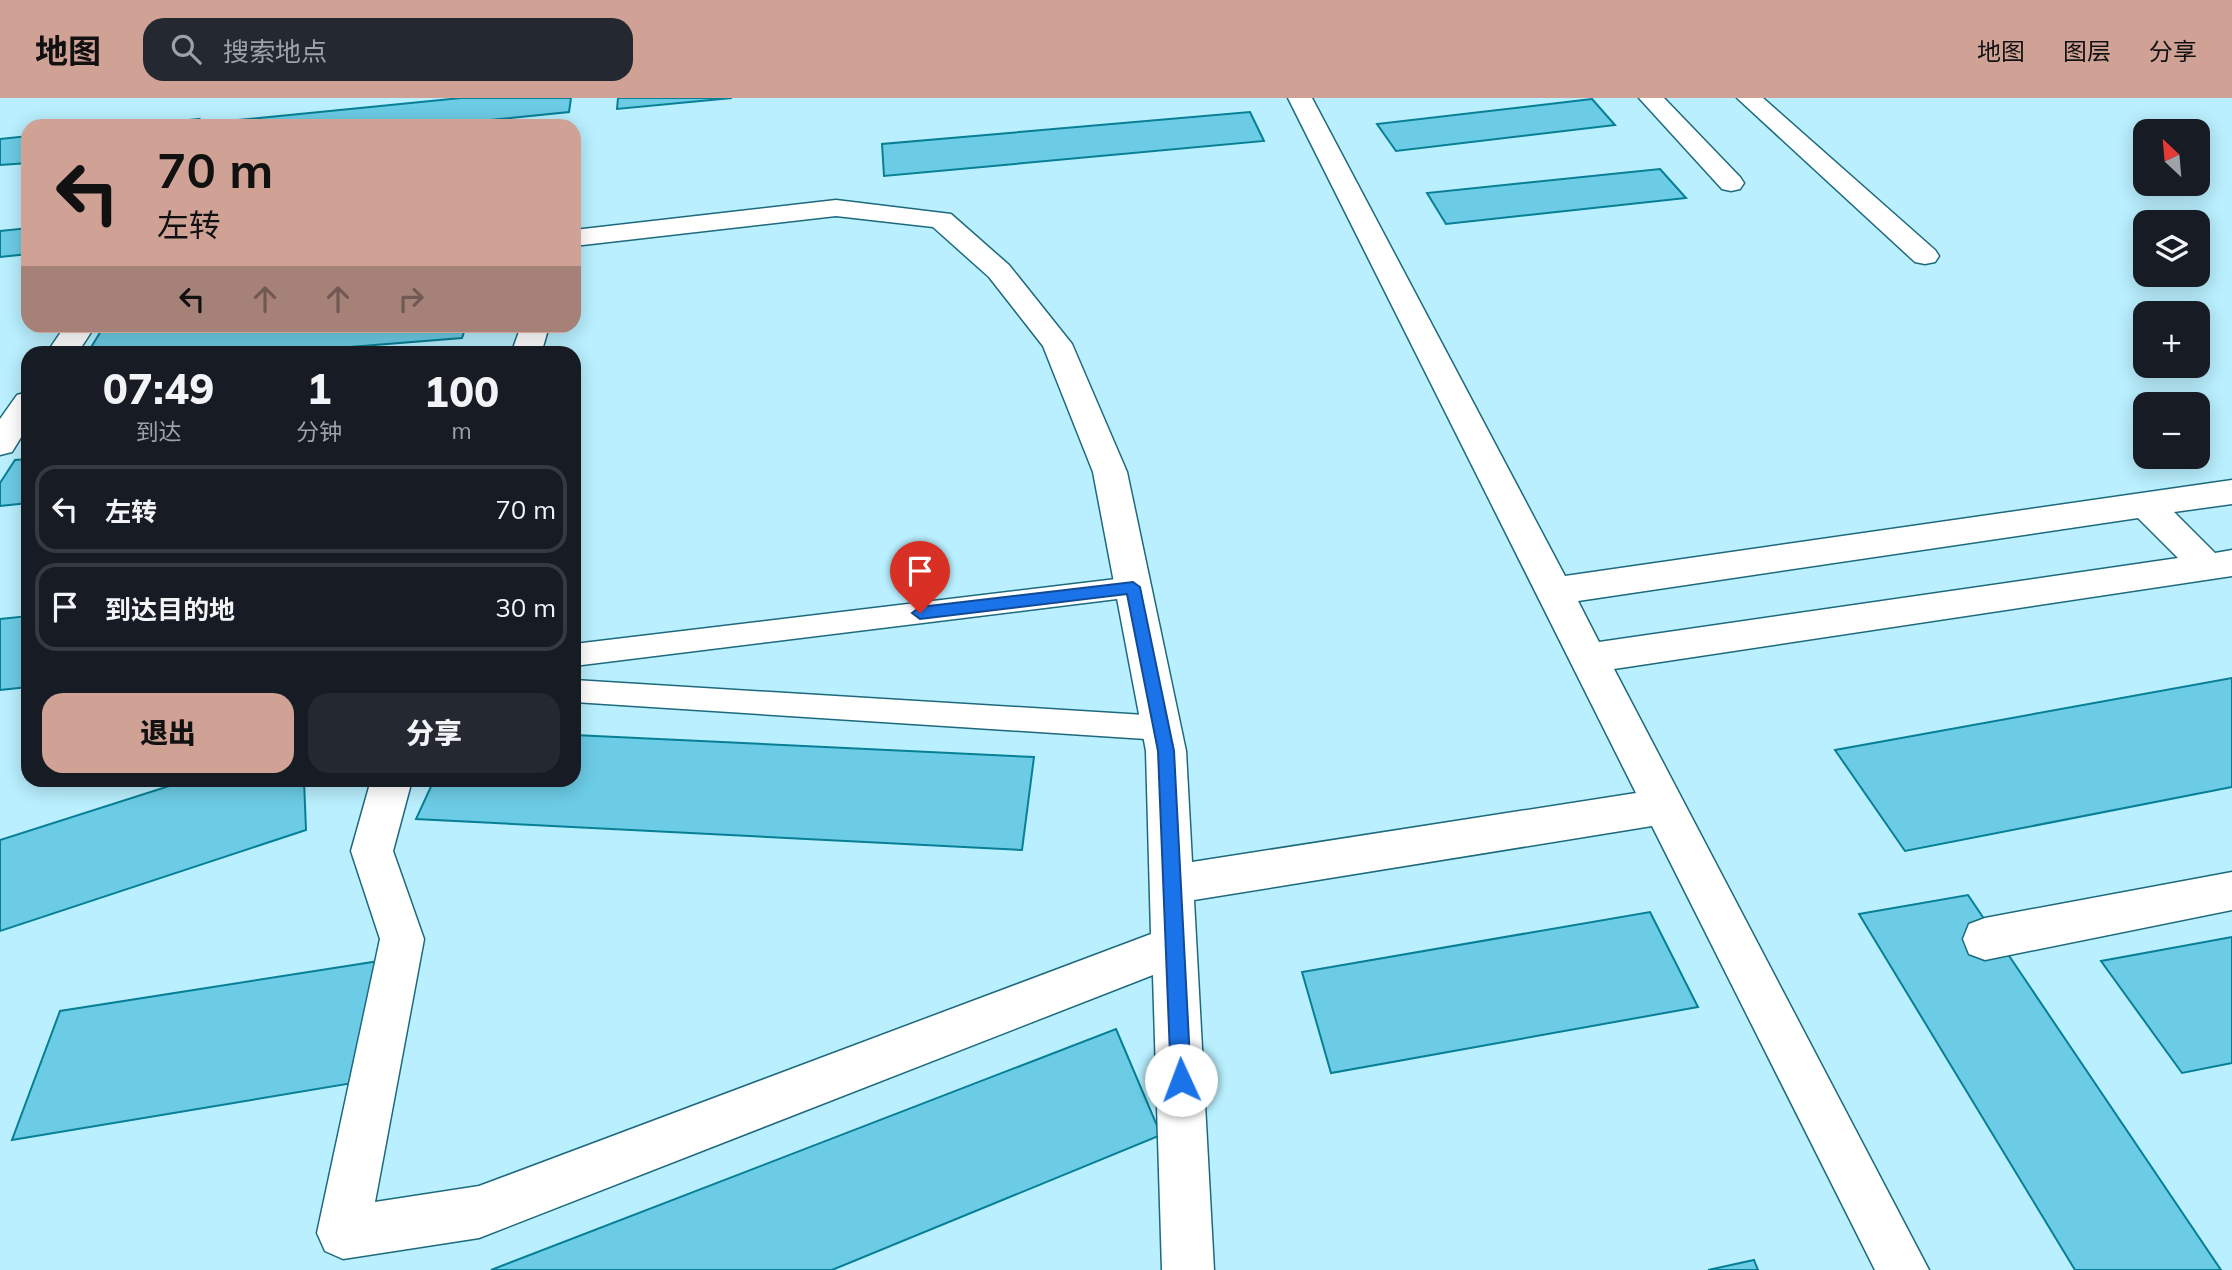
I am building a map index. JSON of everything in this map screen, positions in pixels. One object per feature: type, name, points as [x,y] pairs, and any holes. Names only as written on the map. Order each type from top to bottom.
[{"type":"street","points":[[1300,98],[1903,1270]]},
{"type":"street","points":[[1651,98],[1731,183]]},
{"type":"street","points":[[1749,98],[1925,256]]},
{"type":"street","points":[[581,237],[836,208],[940,220],[999,271],[1057,344],[1110,472],[1166,751],[1174,884],[1188,1270]]},
{"type":"street","points":[[0,444],[21,412]]},
{"type":"street","points":[[1554,591],[2232,492]]},
{"type":"street","points":[[2146,505],[2220,565]]},
{"type":"street","points":[[1588,658],[2220,565]]},
{"type":"street","points":[[390,787],[372,851],[401,939],[344,1233],[479,1212],[1176,945]]},
{"type":"street","points":[[1174,884],[1664,806]]},
{"type":"street","points":[[1985,939],[2232,891]]},
{"type":"lane","points":[[581,654],[1133,587]]},
{"type":"lane","points":[[581,691],[1161,728]]},
{"type":"building","points":[[461,98],[571,98],[569,112],[500,119],[248,119]]},
{"type":"building","points":[[618,98],[732,98],[617,109]]},
{"type":"building","points":[[1592,99],[1615,125],[1396,151],[1377,124]]},
{"type":"building","points":[[1250,112],[1264,141],[884,176],[882,144]]},
{"type":"building","points":[[21,137],[21,164],[0,165],[0,139]]},
{"type":"building","points":[[1660,169],[1686,198],[1446,224],[1427,193]]},
{"type":"building","points":[[21,229],[21,255],[0,257],[0,231]]},
{"type":"building","points":[[100,333],[464,333],[462,338],[362,346],[92,346]]},
{"type":"building","points":[[15,460],[21,460],[21,504],[0,506],[0,483]]},
{"type":"building","points":[[21,617],[21,688],[0,690],[0,619]]},
{"type":"building","points":[[2232,678],[2232,787],[1905,851],[1835,750]]},
{"type":"building","points":[[581,735],[1034,757],[1022,850],[416,819],[431,787],[581,787]]},
{"type":"building","points":[[166,787],[304,787],[306,830],[0,931],[0,840]]},
{"type":"building","points":[[1968,895],[2221,1270],[2075,1270],[1859,914]]},
{"type":"building","points":[[1650,912],[1698,1007],[1331,1073],[1302,972]]},
{"type":"building","points":[[2232,937],[2232,1063],[2182,1073],[2101,961]]},
{"type":"building","points":[[379,961],[353,1083],[12,1140],[60,1011]]},
{"type":"building","points":[[1116,1029],[1161,1135],[832,1270],[491,1270]]},
{"type":"building","points":[[1754,1260],[1758,1270],[1708,1270]]},
{"type":"route","points":[[920,613],[1133,587],[1166,751],[1181,1080]]}]
